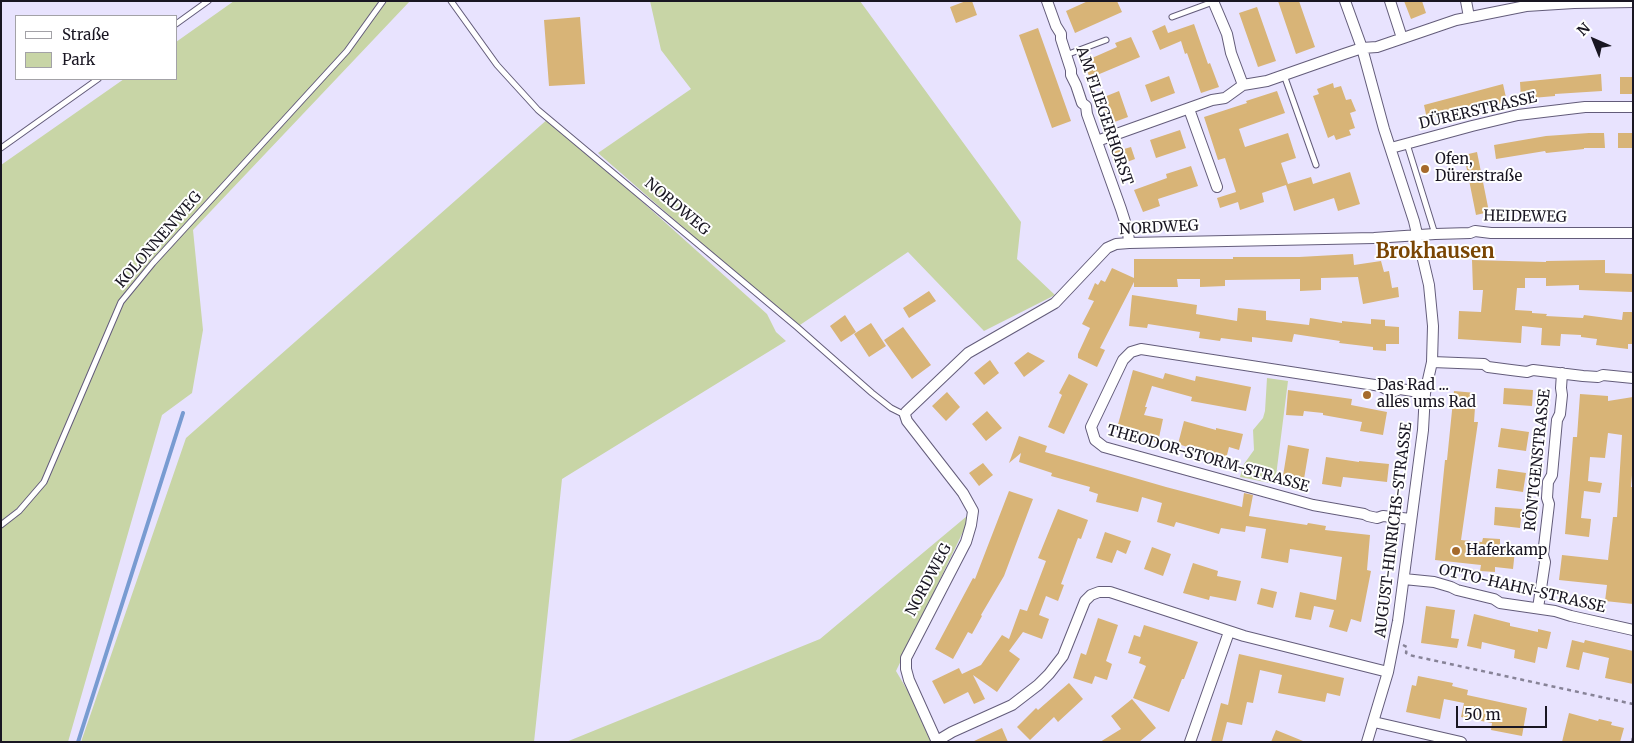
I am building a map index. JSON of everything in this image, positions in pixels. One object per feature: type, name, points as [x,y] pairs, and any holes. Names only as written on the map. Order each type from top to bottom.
[{"type":"street","name":"AM FLIEGERHORST","points":[[1047,1],[1061,34],[1071,75],[1082,103],[1086,106],[1086,114],[1124,220],[1129,242]]},
{"type":"street","name":"AUGUST-HINRICHS-STRASSE","points":[[1345,1],[1362,48],[1384,129],[1417,235],[1431,296],[1433,326],[1432,362],[1426,393],[1423,430],[1395,643],[1367,742]]},
{"type":"street","points":[[1390,1],[1402,38]]},
{"type":"street","points":[[1466,1],[1469,17]]},
{"type":"street","points":[[1213,2],[1227,34],[1231,53],[1243,85]]},
{"type":"street","points":[[1097,141],[1212,100],[1225,98],[1243,85],[1267,81],[1362,48],[1377,47],[1469,17],[1537,3],[1633,2]]},
{"type":"street","name":"DÜRERSTRASSE","points":[[1391,148],[1518,115],[1586,107],[1633,107]]},
{"type":"street","points":[[1189,109],[1217,188]]},
{"type":"street","name":"HEIDEWEG","points":[[1417,235],[1485,231],[1491,233],[1633,233]]},
{"type":"street","name":"NORDWEG","points":[[937,741],[909,680],[906,658],[966,542],[973,511],[963,492],[910,424],[905,415],[911,406],[968,353],[1052,305],[1104,251],[1116,244],[1129,242],[1374,238],[1417,235]]},
{"type":"street","name":"THEODOR-STORM-STRASSE","points":[[1411,519],[1382,516],[1377,518],[1313,505],[1104,447],[1094,440],[1091,427],[1123,360],[1131,352],[1141,349],[1381,386],[1386,390],[1395,391],[1400,389],[1426,393]]},
{"type":"street","points":[[1432,362],[1484,364],[1488,367],[1527,372],[1533,370],[1598,377],[1603,375],[1633,378]]},
{"type":"street","name":"RÖNTGENSTRASSE","points":[[1538,608],[1545,562],[1543,555],[1548,504],[1548,482],[1552,476],[1557,420],[1560,414],[1562,373]]},
{"type":"street","name":"OTTO-HAHN-STRASSE","points":[[1404,579],[1434,582],[1500,602],[1556,610],[1571,616],[1633,630]]},
{"type":"street","points":[[937,741],[952,732],[1012,705],[1050,674],[1063,656],[1083,605],[1088,597],[1095,592],[1110,592],[1229,632],[1342,662],[1388,672]]},
{"type":"street","points":[[1190,742],[1229,632]]},
{"type":"street","points":[[1374,722],[1461,742]]},
{"type":"lane","points":[[178,23],[208,1]]},
{"type":"lane","name":"KOLONNENWEG","points":[[1,525],[20,512],[44,482],[121,302],[152,262],[347,51],[383,1]]},
{"type":"lane","name":"NORDWEG","points":[[451,1],[497,65],[538,110],[876,396],[891,408],[905,415]]},
{"type":"lane","points":[[1172,17],[1213,2]]},
{"type":"lane","points":[[1066,55],[1106,40]]},
{"type":"lane","points":[[1284,75],[1316,165]]},
{"type":"lane","points":[[1,148],[97,80]]},
{"type":"lane","points":[[1406,144],[1435,234]]},
{"type":"path","points":[[1395,643],[1407,647],[1406,653],[1409,655],[1633,704]]},
{"type":"path","points":[[1632,742],[1633,737]]},
{"type":"green space","points":[[234,1],[410,1],[193,230],[203,330],[192,393],[162,415],[68,742],[1,742],[1,165],[123,80],[178,80],[178,41]]},
{"type":"green space","points":[[650,1],[860,1],[1021,222],[1017,259],[1055,295],[984,331],[908,252],[797,327],[598,153],[691,89],[661,50]]},
{"type":"green space","points":[[549,118],[767,314],[776,332],[786,341],[562,479],[534,742],[81,742],[186,438]]},
{"type":"green space","points":[[1267,378],[1288,381],[1275,484],[1240,477],[1244,464],[1254,450],[1253,430],[1263,418],[1265,411]]},
{"type":"green space","points":[[973,511],[896,671],[938,742],[566,742],[820,639]]},
{"type":"building","points":[[966,1],[972,1],[977,15],[956,23],[950,7]]},
{"type":"building","points":[[1088,1],[1117,1],[1122,12],[1075,33],[1066,11]]},
{"type":"building","points":[[1278,1],[1299,1],[1315,47],[1296,54]]},
{"type":"building","points":[[1404,1],[1422,1],[1426,13],[1411,19]]},
{"type":"building","points":[[1257,7],[1276,61],[1258,67],[1239,13]]},
{"type":"building","points":[[580,17],[585,84],[549,86],[544,20]]},
{"type":"building","points":[[1194,24],[1208,64],[1210,63],[1219,87],[1201,93],[1181,41],[1160,50],[1152,31],[1165,25],[1168,33]]},
{"type":"building","points":[[1038,28],[1071,121],[1052,128],[1019,35]]},
{"type":"building","points":[[1131,37],[1140,57],[1090,78],[1083,62],[1117,47],[1115,43]]},
{"type":"building","points":[[1601,74],[1602,91],[1555,94],[1555,96],[1521,99],[1520,82]]},
{"type":"building","points":[[1169,76],[1175,93],[1151,102],[1145,85]]},
{"type":"building","points":[[1620,77],[1633,77],[1633,94],[1620,94]]},
{"type":"building","points":[[1333,83],[1334,88],[1341,86],[1346,100],[1351,99],[1356,111],[1350,113],[1355,128],[1349,130],[1351,135],[1336,140],[1334,135],[1328,138],[1313,96],[1319,94],[1317,89]]},
{"type":"building","points":[[1503,84],[1507,102],[1476,110],[1476,107],[1427,119],[1424,105]]},
{"type":"building","points":[[1119,91],[1128,117],[1109,124],[1099,99]]},
{"type":"building","points":[[1277,91],[1285,113],[1239,129],[1245,147],[1288,133],[1296,158],[1281,163],[1288,184],[1311,177],[1313,184],[1350,172],[1360,204],[1338,211],[1334,198],[1294,211],[1286,185],[1262,193],[1264,202],[1240,210],[1238,202],[1220,208],[1217,198],[1236,192],[1225,158],[1218,160],[1204,117]]},
{"type":"building","points":[[1180,130],[1186,148],[1156,158],[1150,140]]},
{"type":"building","points":[[1604,133],[1605,148],[1584,148],[1546,153],[1545,151],[1496,159],[1494,145],[1546,136]]},
{"type":"building","points":[[1618,133],[1632,133],[1632,148],[1618,148]]},
{"type":"building","points":[[1123,146],[1124,149],[1131,147],[1135,159],[1116,166],[1110,151]]},
{"type":"building","points":[[1477,152],[1489,212],[1476,215],[1464,155]]},
{"type":"building","points":[[1191,166],[1198,186],[1158,199],[1160,206],[1143,212],[1134,190],[1167,178],[1166,174]]},
{"type":"building","points":[[1353,254],[1354,265],[1381,261],[1384,272],[1389,271],[1392,288],[1398,287],[1399,297],[1363,304],[1358,277],[1321,278],[1321,290],[1300,291],[1300,279],[1225,280],[1225,286],[1200,287],[1200,279],[1177,279],[1178,287],[1134,287],[1134,282],[1100,348],[1105,350],[1097,367],[1078,358],[1090,328],[1082,324],[1094,301],[1088,299],[1095,283],[1098,285],[1101,280],[1105,282],[1112,268],[1134,278],[1134,259],[1233,259],[1233,257],[1299,257]]},
{"type":"building","points":[[1472,260],[1546,262],[1605,260],[1605,273],[1633,274],[1633,292],[1579,290],[1579,285],[1546,286],[1546,278],[1525,278],[1525,288],[1517,288],[1515,310],[1532,311],[1532,313],[1547,314],[1546,316],[1583,318],[1584,315],[1622,320],[1623,312],[1633,312],[1633,344],[1628,344],[1628,349],[1596,345],[1597,339],[1581,337],[1581,335],[1561,334],[1560,346],[1541,345],[1542,328],[1522,326],[1521,343],[1458,339],[1459,311],[1481,312],[1483,290],[1473,290]]},
{"type":"building","points":[[929,291],[936,301],[909,318],[903,308]]},
{"type":"building","points":[[1132,295],[1197,305],[1196,314],[1237,321],[1238,308],[1266,311],[1266,320],[1309,325],[1310,318],[1342,323],[1342,321],[1371,324],[1371,319],[1385,320],[1385,326],[1399,327],[1399,344],[1386,344],[1386,351],[1373,350],[1373,347],[1339,343],[1340,341],[1294,334],[1292,342],[1252,337],[1252,342],[1221,338],[1220,341],[1199,338],[1200,332],[1148,324],[1147,328],[1129,326]]},
{"type":"building","points":[[845,315],[856,332],[841,342],[830,326]]},
{"type":"building","points":[[871,323],[886,346],[869,357],[854,334]]},
{"type":"building","points":[[903,327],[931,365],[912,379],[884,340]]},
{"type":"building","points":[[1028,352],[1045,361],[1024,377],[1014,363]]},
{"type":"building","points":[[990,360],[999,373],[984,385],[974,373]]},
{"type":"building","points":[[1133,370],[1163,379],[1165,373],[1195,381],[1196,376],[1251,387],[1246,411],[1191,401],[1192,397],[1152,386],[1144,415],[1163,419],[1158,442],[1146,439],[1147,435],[1117,428]]},
{"type":"building","points":[[1069,374],[1088,384],[1064,434],[1048,427],[1062,395],[1059,393]]},
{"type":"building","points":[[1504,388],[1533,390],[1532,406],[1503,404]]},
{"type":"building","points":[[1288,390],[1352,399],[1351,405],[1387,412],[1383,435],[1360,431],[1362,422],[1323,415],[1323,413],[1304,411],[1303,416],[1286,415]]},
{"type":"building","points":[[1454,391],[1476,393],[1474,422],[1478,422],[1461,540],[1482,542],[1483,538],[1500,539],[1500,548],[1515,550],[1513,569],[1495,567],[1495,572],[1480,571],[1481,565],[1435,560]]},
{"type":"building","points":[[947,392],[960,407],[946,421],[932,406]]},
{"type":"building","points":[[1580,394],[1608,396],[1608,401],[1633,397],[1631,487],[1633,487],[1633,604],[1605,601],[1607,585],[1559,580],[1562,555],[1608,560],[1613,517],[1617,517],[1622,435],[1608,433],[1605,458],[1590,457],[1588,481],[1602,483],[1600,493],[1584,491],[1581,518],[1591,519],[1589,537],[1565,534],[1573,437],[1577,437]]},
{"type":"building","points":[[987,411],[1002,428],[986,441],[972,424]]},
{"type":"building","points":[[1184,421],[1216,430],[1216,428],[1243,434],[1239,450],[1229,447],[1226,459],[1178,444]]},
{"type":"building","points":[[1501,428],[1529,432],[1526,451],[1498,447]]},
{"type":"building","points":[[1019,436],[1047,446],[1045,452],[1242,507],[1244,493],[1253,495],[1249,516],[1307,525],[1308,523],[1326,526],[1325,530],[1370,535],[1367,570],[1371,571],[1361,622],[1351,619],[1347,632],[1329,627],[1334,610],[1314,606],[1311,620],[1295,617],[1300,592],[1336,600],[1342,557],[1290,549],[1288,563],[1261,558],[1266,529],[1246,526],[1245,532],[1221,528],[1219,534],[1176,522],[1174,527],[1157,522],[1162,503],[1142,497],[1138,512],[1096,502],[1098,494],[1089,491],[1090,487],[1051,476],[1052,473],[1019,462],[1021,453],[1009,463]]},
{"type":"building","points":[[1288,445],[1309,449],[1304,479],[1283,476]]},
{"type":"building","points":[[1326,457],[1389,464],[1387,482],[1343,477],[1341,487],[1322,484]]},
{"type":"building","points":[[983,463],[993,475],[979,486],[969,473]]},
{"type":"building","points":[[1498,469],[1526,473],[1523,492],[1496,488]]},
{"type":"building","points":[[1009,491],[1033,499],[1004,576],[972,634],[968,632],[953,659],[935,649],[973,578],[975,579]]},
{"type":"building","points":[[1495,507],[1522,509],[1520,528],[1494,525]]},
{"type":"building","points":[[1058,509],[1088,520],[1081,539],[1078,538],[1061,584],[1064,585],[1058,601],[1046,596],[1039,615],[1049,619],[1042,639],[1023,632],[1009,651],[1020,659],[997,692],[973,675],[985,699],[974,704],[968,692],[944,704],[932,681],[959,668],[962,674],[981,665],[1002,635],[1009,639],[1020,609],[1027,611],[1046,561],[1038,558]]},
{"type":"building","points":[[1105,532],[1131,541],[1126,554],[1117,550],[1112,563],[1096,558]]},
{"type":"building","points":[[1152,547],[1171,554],[1163,576],[1144,569]]},
{"type":"building","points":[[1193,563],[1218,571],[1217,576],[1241,581],[1236,601],[1210,596],[1209,600],[1183,593]]},
{"type":"building","points":[[1261,588],[1277,592],[1273,608],[1257,604]]},
{"type":"building","points":[[1426,606],[1455,610],[1451,638],[1459,639],[1457,648],[1421,643]]},
{"type":"building","points":[[1474,614],[1510,623],[1510,626],[1538,632],[1538,629],[1551,632],[1547,649],[1538,647],[1535,663],[1514,658],[1515,650],[1482,642],[1481,649],[1467,646]]},
{"type":"building","points":[[1098,618],[1118,625],[1106,661],[1112,664],[1107,680],[1095,676],[1092,684],[1073,678],[1081,653],[1086,655]]},
{"type":"building","points":[[1144,625],[1198,642],[1169,712],[1133,698],[1146,666],[1139,663],[1141,657],[1128,653],[1134,635],[1140,637]]},
{"type":"building","points":[[1572,640],[1584,643],[1585,640],[1633,651],[1633,684],[1605,678],[1609,658],[1583,652],[1579,670],[1566,667]]},
{"type":"building","points":[[1239,654],[1344,678],[1340,696],[1327,693],[1325,702],[1278,693],[1282,675],[1260,670],[1253,703],[1247,702],[1242,725],[1227,722],[1222,742],[1211,742],[1221,703],[1228,705]]},
{"type":"building","points":[[1418,676],[1453,683],[1452,686],[1468,690],[1467,695],[1527,708],[1522,736],[1491,730],[1492,723],[1461,717],[1464,703],[1444,699],[1440,719],[1406,712],[1412,685],[1416,686]]},
{"type":"building","points":[[1069,683],[1083,699],[1058,722],[1054,717],[1030,740],[1017,727],[1036,708],[1038,710]]},
{"type":"building","points":[[1132,699],[1156,728],[1139,742],[1100,742],[1121,729],[1111,716]]},
{"type":"building","points":[[1569,713],[1598,721],[1599,719],[1612,722],[1611,725],[1624,728],[1620,742],[1562,742]]},
{"type":"building","points":[[1002,728],[1008,742],[972,742]]},
{"type":"building","points":[[1276,730],[1303,741],[1303,742],[1271,742]]},
{"type":"waterway","points":[[78,742],[183,413]]},
{"type":"place","name":"Ofen, Dürerstraße","points":[[1425,169]]},
{"type":"place","name":"Das Rad ... alles ums Rad","points":[[1367,395]]},
{"type":"place","name":"Haferkamp","points":[[1456,551]]},
{"type":"district","name":"Brokhausen","points":[[1435,252]]}]
